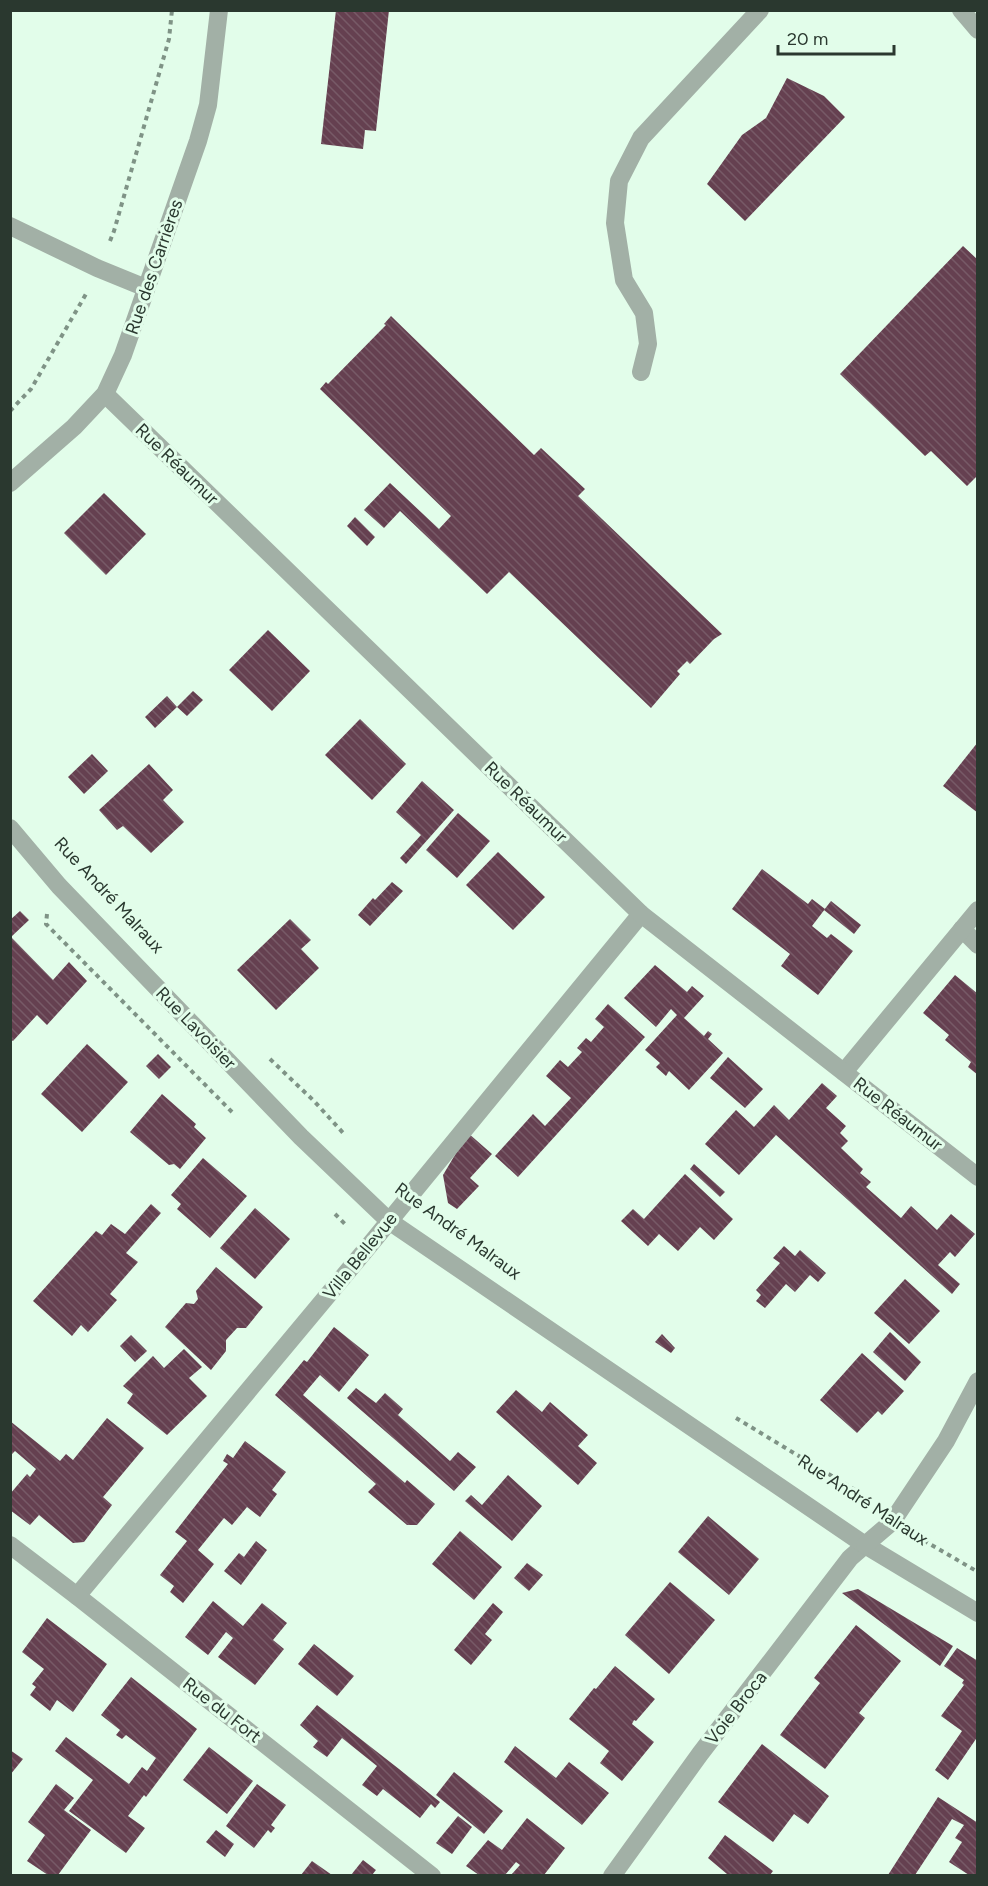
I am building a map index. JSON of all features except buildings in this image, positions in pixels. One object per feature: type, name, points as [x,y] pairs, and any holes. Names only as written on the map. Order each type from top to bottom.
[{"type":"street","name":"Rue des Carrières","points":[[10,483],[75,427],[105,393],[123,355],[198,141],[207,105],[219,10]]},
{"type":"street","points":[[641,372],[648,344],[644,313],[624,280],[615,223],[619,181],[641,138],[760,10]]},
{"type":"street","points":[[961,10],[978,30]]},
{"type":"street","points":[[10,226],[97,268],[146,288]]},
{"type":"street","name":"Rue Réaumur","points":[[105,393],[641,914],[978,1176]]},
{"type":"street","name":"Rue Lavoisier","points":[[10,828],[59,886],[284,1121],[389,1221]]},
{"type":"street","points":[[844,1072],[978,910]]},
{"type":"street","name":"Villa Bellevue","points":[[78,1596],[641,914]]},
{"type":"street","points":[[962,929],[978,945]]},
{"type":"street","name":"Rue André Malraux","points":[[389,1221],[865,1545],[978,1613]]},
{"type":"street","points":[[865,1545],[892,1522],[946,1442],[978,1381]]},
{"type":"street","name":"Voie Broca","points":[[612,1875],[721,1726],[850,1558],[865,1545]]},
{"type":"street","name":"Rue du Fort","points":[[13,1552],[78,1596],[432,1875]]},
{"type":"path","points":[[10,411],[31,389],[83,300],[114,231],[169,39],[172,10]]},
{"type":"path","points":[[262,1052],[314,1101],[352,1143]]},
{"type":"path","name":"Rue André Malraux","points":[[733,1417],[855,1490],[892,1522],[978,1572]]}]
